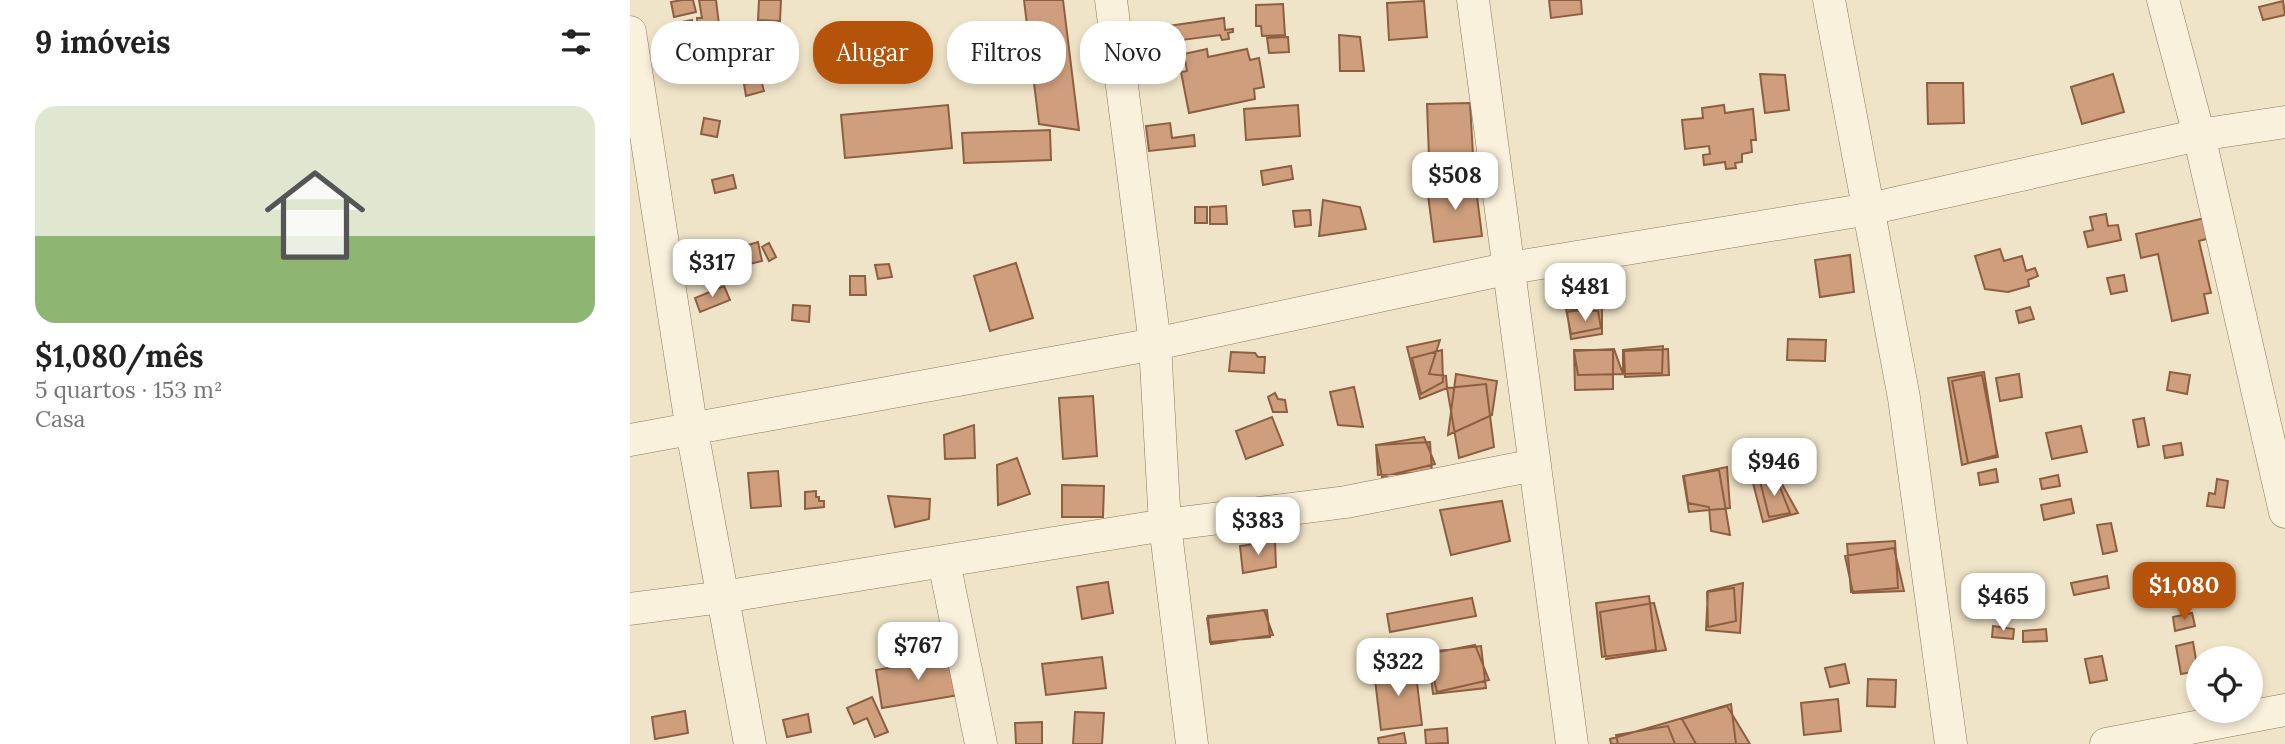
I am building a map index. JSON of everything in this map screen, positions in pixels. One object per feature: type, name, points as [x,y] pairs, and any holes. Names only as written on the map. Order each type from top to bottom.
[{"type":"street","points":[[1111,0],[1155,344],[1165,525],[1192,744]]},
{"type":"street","points":[[1473,0],[1572,744]]},
{"type":"street","points":[[1829,0],[1904,398],[1951,744]]},
{"type":"street","points":[[2163,0],[2199,135],[2285,512]]},
{"type":"street","points":[[630,32],[692,431],[750,744]]},
{"type":"street","points":[[630,440],[692,431],[1155,344],[1510,268],[1869,209],[2199,135],[2285,122]]},
{"type":"street","points":[[630,609],[723,597],[1165,525],[1346,502],[1535,465]]},
{"type":"street","points":[[944,562],[981,744]]},
{"type":"street","points":[[2106,744],[2285,710]]},
{"type":"building","points":[[693,0],[696,12],[674,17],[671,2]]},
{"type":"building","points":[[699,0],[716,0],[719,21],[697,21],[697,18],[702,18]]},
{"type":"building","points":[[759,0],[781,0],[780,21],[758,20]]},
{"type":"building","points":[[1024,0],[1063,0],[1066,21],[1027,21]]},
{"type":"building","points":[[1549,0],[1581,0],[1582,14],[1551,18]]},
{"type":"building","points":[[1424,1],[1427,37],[1389,40],[1387,3]]},
{"type":"building","points":[[2283,1],[2285,15],[2263,20],[2259,7]]},
{"type":"building","points":[[1283,4],[1285,35],[1262,36],[1261,26],[1256,26],[1256,5]]},
{"type":"building","points":[[1224,18],[1225,30],[1233,29],[1233,32],[1228,33],[1229,39],[1222,40],[1220,35],[1186,39],[1186,23]]},
{"type":"building","points":[[1066,24],[1079,130],[1039,124],[1034,84],[1066,84]]},
{"type":"building","points":[[1339,35],[1360,37],[1364,71],[1340,71]]},
{"type":"building","points":[[1288,37],[1289,52],[1269,53],[1267,38]]},
{"type":"building","points":[[1207,49],[1208,57],[1247,49],[1250,60],[1259,58],[1264,87],[1254,89],[1255,99],[1189,113],[1183,84],[1186,84],[1186,54]]},
{"type":"building","points":[[1760,74],[1785,75],[1789,110],[1765,113]]},
{"type":"building","points":[[2113,74],[2124,112],[2082,124],[2071,87]]},
{"type":"building","points":[[1927,83],[1963,83],[1964,123],[1928,124]]},
{"type":"building","points":[[744,84],[762,84],[764,91],[746,96]]},
{"type":"building","points":[[1470,103],[1473,155],[1429,157],[1427,104]]},
{"type":"building","points":[[948,105],[952,148],[845,158],[841,115]]},
{"type":"building","points":[[1298,105],[1300,136],[1246,140],[1244,109]]},
{"type":"building","points":[[1724,105],[1725,113],[1753,109],[1756,140],[1751,140],[1752,152],[1742,154],[1742,162],[1735,163],[1736,168],[1726,169],[1725,162],[1704,165],[1703,155],[1710,154],[1709,146],[1685,149],[1682,120],[1703,118],[1702,108]]},
{"type":"building","points":[[704,118],[720,121],[717,137],[701,134]]},
{"type":"building","points":[[1170,123],[1172,138],[1194,135],[1195,146],[1149,151],[1146,126]]},
{"type":"building","points":[[1050,130],[1051,160],[964,163],[962,133]]},
{"type":"building","points":[[1291,166],[1293,179],[1263,185],[1261,171]]},
{"type":"building","points":[[733,175],[736,188],[715,193],[712,180]]},
{"type":"building","points":[[1475,181],[1482,236],[1434,242],[1427,187]]},
{"type":"building","points":[[1323,200],[1360,207],[1366,229],[1319,236]]},
{"type":"building","points":[[1226,206],[1227,224],[1210,224],[1210,207]]},
{"type":"building","points":[[1195,207],[1207,207],[1207,223],[1195,223]]},
{"type":"building","points":[[1310,210],[1311,225],[1295,227],[1293,211]]},
{"type":"building","points":[[2106,214],[2108,226],[2118,225],[2121,240],[2088,247],[2084,232],[2093,230],[2090,217]]},
{"type":"building","points":[[2205,218],[2210,238],[2199,241],[2211,293],[2204,294],[2208,313],[2172,321],[2158,254],[2141,258],[2136,234]]},
{"type":"building","points":[[758,242],[762,261],[749,264],[745,246]]},
{"type":"building","points":[[769,243],[776,257],[769,261],[762,247]]},
{"type":"building","points":[[2000,249],[2004,261],[2022,256],[2026,271],[2035,268],[2038,276],[2028,280],[2029,286],[2008,292],[1985,289],[1975,256]]},
{"type":"building","points":[[1850,255],[1854,292],[1820,297],[1815,260]]},
{"type":"building","points":[[1016,263],[1033,318],[990,331],[974,276]]},
{"type":"building","points":[[889,264],[892,277],[878,279],[875,265]]},
{"type":"building","points":[[2124,275],[2127,291],[2111,294],[2107,278]]},
{"type":"building","points":[[850,276],[865,276],[866,295],[850,295]]},
{"type":"building","points":[[724,286],[730,300],[700,312],[695,298]]},
{"type":"building","points":[[793,305],[810,306],[809,322],[792,320]]},
{"type":"building","points":[[1602,307],[1602,334],[1571,339],[1567,312]]},
{"type":"building","points":[[2030,307],[2034,319],[2019,323],[2016,311]]},
{"type":"building","points":[[1566,309],[1598,311],[1601,328],[1571,334]]},
{"type":"building","points":[[1788,339],[1826,340],[1825,361],[1787,360]]},
{"type":"building","points":[[1440,340],[1429,374],[1446,376],[1447,388],[1420,399],[1407,347]]},
{"type":"building","points":[[1663,346],[1662,373],[1623,374],[1623,350]]},
{"type":"building","points":[[1614,349],[1623,374],[1578,375],[1574,351]]},
{"type":"building","points":[[1668,349],[1669,375],[1625,377],[1624,351]]},
{"type":"building","points":[[1442,350],[1443,382],[1421,394],[1412,358]]},
{"type":"building","points":[[1574,350],[1613,350],[1613,389],[1575,390]]},
{"type":"building","points":[[1231,352],[1255,353],[1258,357],[1265,357],[1264,373],[1229,371]]},
{"type":"building","points":[[1984,372],[1997,455],[1962,465],[1948,378]]},
{"type":"building","points":[[2170,372],[2190,375],[2187,394],[2167,390]]},
{"type":"building","points":[[1456,374],[1497,381],[1492,415],[1448,435]]},
{"type":"building","points":[[2019,374],[2022,397],[2000,401],[1996,378]]},
{"type":"building","points":[[1982,375],[1998,457],[1968,463],[1952,381]]},
{"type":"building","points":[[1486,384],[1494,447],[1459,458],[1447,388]]},
{"type":"building","points":[[1354,387],[1363,427],[1338,425],[1330,392]]},
{"type":"building","points":[[1275,393],[1278,399],[1285,400],[1287,412],[1273,412],[1268,397]]},
{"type":"building","points":[[1093,396],[1097,456],[1063,459],[1059,398]]},
{"type":"building","points":[[1272,417],[1283,445],[1246,459],[1236,431]]},
{"type":"building","points":[[2144,418],[2149,445],[2138,447],[2133,420]]},
{"type":"building","points":[[974,425],[975,458],[945,459],[944,435]]},
{"type":"building","points":[[2081,426],[2087,452],[2052,459],[2046,433]]},
{"type":"building","points":[[1424,437],[1435,464],[1382,477],[1376,445]]},
{"type":"building","points":[[1430,442],[1432,472],[1378,475],[1376,445]]},
{"type":"building","points":[[2181,443],[2183,455],[2165,458],[2163,446]]},
{"type":"building","points":[[1017,458],[1030,494],[998,505],[997,465]]},
{"type":"building","points":[[1727,467],[1730,508],[1689,512],[1683,476]]},
{"type":"building","points":[[1996,469],[1998,482],[1980,485],[1978,473]]},
{"type":"building","points":[[1719,470],[1730,535],[1711,531],[1709,507],[1688,503],[1684,476]]},
{"type":"building","points":[[778,471],[781,506],[751,508],[748,473]]},
{"type":"building","points":[[2058,475],[2060,486],[2042,489],[2040,479]]},
{"type":"building","points":[[1776,477],[1790,513],[1769,517],[1760,481]]},
{"type":"building","points":[[1778,477],[1798,513],[1763,522],[1753,483]]},
{"type":"building","points":[[2217,479],[2228,481],[2224,508],[2207,506],[2209,493],[2215,494]]},
{"type":"building","points":[[1062,485],[1104,486],[1103,517],[1062,517]]},
{"type":"building","points":[[816,491],[819,501],[824,501],[824,507],[805,509],[805,492]]},
{"type":"building","points":[[888,496],[930,499],[929,519],[895,527]]},
{"type":"building","points":[[2071,499],[2074,513],[2044,520],[2041,505]]},
{"type":"building","points":[[1502,501],[1510,541],[1451,555],[1440,510]]},
{"type":"building","points":[[2111,523],[2117,551],[2103,554],[2097,525]]},
{"type":"building","points":[[1275,541],[1276,567],[1243,573],[1240,546]]},
{"type":"building","points":[[1895,541],[1898,588],[1851,592],[1847,544]]},
{"type":"building","points":[[1894,548],[1904,591],[1853,593],[1845,556]]},
{"type":"building","points":[[2165,563],[2183,565],[2181,583],[2163,582]]},
{"type":"building","points":[[2018,576],[2021,588],[2030,586],[2032,599],[2011,604],[2006,578]]},
{"type":"building","points":[[2107,576],[2109,588],[2074,595],[2071,583]]},
{"type":"building","points":[[1108,582],[1113,613],[1082,619],[1077,587]]},
{"type":"building","points":[[1743,583],[1740,633],[1706,630],[1708,591]]},
{"type":"building","points":[[1734,588],[1736,621],[1708,627],[1707,592]]},
{"type":"building","points":[[1649,596],[1656,650],[1602,657],[1596,603]]},
{"type":"building","points":[[1472,598],[1476,616],[1390,632],[1387,614]]},
{"type":"building","points":[[1654,603],[1666,650],[1606,659],[1600,612]]},
{"type":"building","points":[[1264,610],[1273,635],[1211,644],[1207,618]]},
{"type":"building","points":[[1267,610],[1270,637],[1210,642],[1208,616]]},
{"type":"building","points":[[2192,613],[2195,626],[2175,631],[2173,617]]},
{"type":"building","points":[[1993,626],[2014,629],[2013,639],[1992,637]]},
{"type":"building","points":[[2046,629],[2047,641],[2023,642],[2023,631]]},
{"type":"building","points":[[2193,642],[2194,646],[2186,646],[2186,673],[2181,674],[2176,646]]},
{"type":"building","points":[[1475,645],[1489,680],[1437,692],[1428,654]]},
{"type":"building","points":[[1481,646],[1486,688],[1433,694],[1428,652]]},
{"type":"building","points":[[2102,656],[2107,680],[2090,683],[2085,659]]},
{"type":"building","points":[[953,657],[959,695],[882,708],[876,670]]},
{"type":"building","points":[[1102,657],[1106,688],[1046,695],[1042,664]]},
{"type":"building","points":[[1845,664],[1849,683],[1830,687],[1825,668]]},
{"type":"building","points":[[1415,666],[1422,725],[1381,730],[1374,671]]},
{"type":"building","points":[[1868,679],[1896,680],[1895,707],[1867,706]]},
{"type":"building","points":[[872,697],[888,732],[875,737],[867,718],[854,724],[847,708]]},
{"type":"building","points":[[1838,699],[1841,731],[1804,735],[1801,703]]},
{"type":"building","points":[[1731,704],[1736,744],[1611,744],[1610,739]]},
{"type":"building","points":[[1727,706],[1750,744],[1696,744],[1682,719]]},
{"type":"building","points":[[685,711],[688,733],[655,739],[652,717]]},
{"type":"building","points":[[1075,712],[1104,713],[1102,744],[1073,744]]},
{"type":"building","points":[[808,714],[811,732],[787,737],[783,720]]},
{"type":"building","points":[[1042,722],[1042,744],[1016,744],[1015,723]]},
{"type":"building","points":[[1668,726],[1675,744],[1618,744],[1616,735]]},
{"type":"building","points":[[1447,728],[1448,743],[1426,744],[1425,730]]},
{"type":"building","points":[[1404,733],[1406,744],[1379,744],[1378,738]]}]
